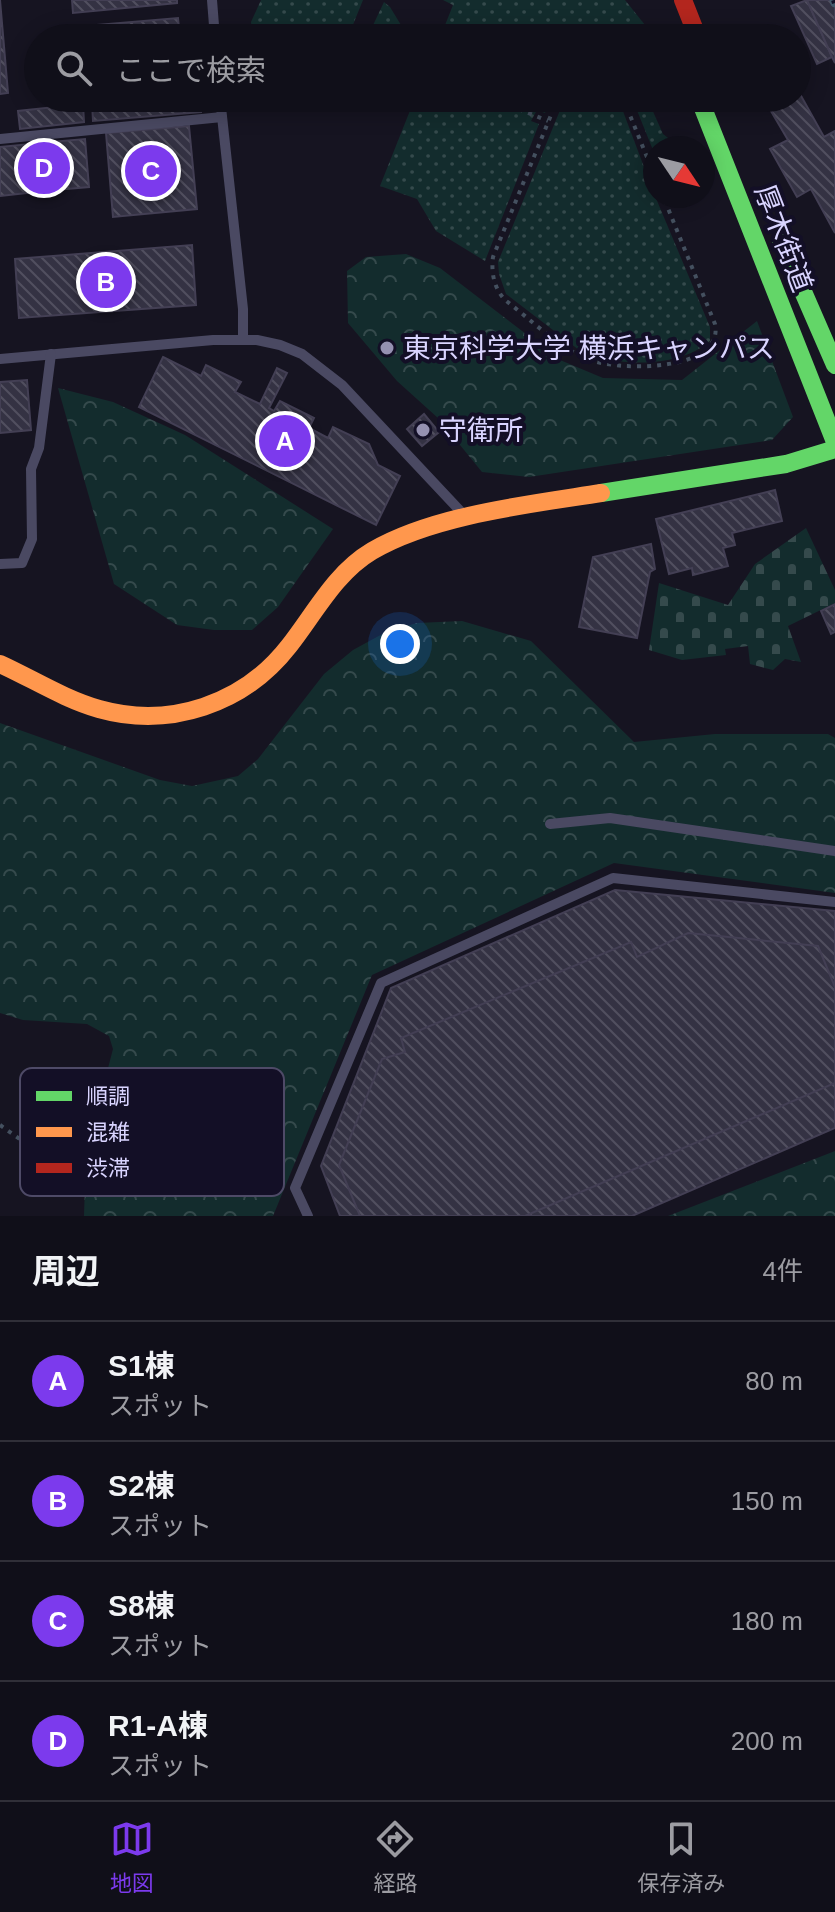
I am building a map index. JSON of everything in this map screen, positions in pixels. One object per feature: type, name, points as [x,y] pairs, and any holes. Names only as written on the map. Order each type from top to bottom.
[{"type":"main road","points":[[683,0],[692,24]]},
{"type":"main road","name":"厚木街道","points":[[705,112],[835,442]]},
{"type":"main road","name":"厚木街道","points":[[775,226],[835,365]]},
{"type":"main road","points":[[0,664],[100,710],[153,715],[202,707],[248,686],[264,674],[292,642],[334,583],[359,559],[385,544],[465,517],[786,464],[835,449]]},
{"type":"lane","points":[[212,0],[214,24]]},
{"type":"lane","points":[[221,112],[243,309],[243,340]]},
{"type":"lane","points":[[0,139],[222,117]]},
{"type":"lane","points":[[0,359],[213,340],[280,345],[318,365],[372,415],[465,517]]},
{"type":"lane","points":[[0,564],[22,563],[32,539],[31,469],[39,448],[51,354]]},
{"type":"lane","points":[[550,824],[610,818],[835,851]]},
{"type":"lane","points":[[308,1216],[295,1188],[381,983],[613,878],[835,902]]},
{"type":"path","points":[[526,112],[549,121]]},
{"type":"path","points":[[553,112],[493,257],[492,275],[505,300],[587,359],[621,366],[661,364],[698,355],[713,345],[715,324],[668,208]]},
{"type":"path","points":[[629,112],[643,144]]},
{"type":"path","points":[[0,1125],[20,1139]]},
{"type":"green space","points":[[261,0],[363,0],[353,24],[251,22]]},
{"type":"green space","points":[[443,0],[625,0],[644,24],[446,24],[453,5]]},
{"type":"green space","points":[[384,2],[400,24],[374,24]]},
{"type":"green space","points":[[409,112],[536,112],[531,121],[539,124],[485,261],[436,231],[417,199],[380,186]]},
{"type":"green space","points":[[559,112],[623,112],[643,164],[643,208],[660,208],[710,327],[710,341],[681,357],[664,361],[628,362],[594,356],[579,350],[506,294],[498,262]]},
{"type":"green space","points":[[638,112],[653,112],[666,136],[647,136]]},
{"type":"green space","points":[[406,254],[440,268],[560,360],[603,378],[682,380],[757,321],[793,417],[772,440],[529,477],[482,472],[438,418],[397,381],[348,323],[347,271],[366,257]]},
{"type":"green space","points":[[58,388],[113,402],[185,435],[333,529],[278,607],[252,630],[214,630],[177,625],[114,584]]},
{"type":"green space","points":[[806,528],[835,590],[835,603],[788,626],[801,662],[785,659],[773,670],[750,664],[748,646],[725,649],[726,655],[682,660],[649,650],[659,583],[728,605],[755,564]]},
{"type":"green space","points":[[462,621],[531,641],[634,742],[715,734],[828,734],[835,738],[835,893],[614,863],[372,975],[284,1189],[284,1068],[108,1068],[113,1049],[109,1036],[87,1024],[23,1020],[0,1013],[0,723],[160,780],[192,786],[238,776],[258,759],[324,674],[353,650],[386,632],[417,623]]},
{"type":"green space","points":[[835,1151],[835,1216],[668,1216]]},
{"type":"green space","points":[[85,1196],[281,1196],[273,1216],[84,1216]]},
{"type":"building","points":[[0,0],[8,93],[0,94]]},
{"type":"building","points":[[72,0],[177,0],[177,3],[73,13]]},
{"type":"building","points":[[807,0],[832,57],[817,64],[811,51],[811,24],[799,24],[791,6]]},
{"type":"building","points":[[807,0],[835,0],[835,63],[832,57]]},
{"type":"building","points":[[178,18],[179,24],[109,24]]},
{"type":"building","points":[[18,111],[83,112],[84,122],[20,129]]},
{"type":"building","points":[[92,112],[201,112],[93,121]]},
{"type":"building","points":[[772,112],[810,112],[824,137],[835,131],[835,233],[811,189],[797,197],[770,149],[788,140]]},
{"type":"building","points":[[189,126],[197,209],[113,217],[106,133]]},
{"type":"building","points":[[85,139],[89,187],[44,191],[42,171],[33,172],[35,192],[0,196],[0,147],[30,144],[32,166],[42,165],[40,143]]},
{"type":"building","points":[[192,245],[196,305],[19,318],[15,259]]},
{"type":"building","points":[[163,357],[201,376],[206,365],[241,382],[235,392],[260,404],[277,368],[287,373],[269,408],[274,411],[280,401],[314,418],[309,428],[328,438],[333,427],[369,444],[378,465],[400,476],[376,525],[139,407]]},
{"type":"building","points":[[27,380],[31,430],[0,433],[0,382]]},
{"type":"building","name":"守衛所","points":[[424,414],[439,432],[422,446],[407,429]]},
{"type":"building","points":[[775,490],[782,521],[732,533],[735,545],[723,548],[728,566],[693,575],[692,568],[669,574],[656,519]]},
{"type":"building","points":[[651,544],[655,569],[650,572],[637,638],[579,627],[593,557]]},
{"type":"building","points":[[835,604],[835,632],[831,634],[821,611]]},
{"type":"building","points":[[615,890],[835,911],[835,1128],[632,1216],[340,1216],[321,1166],[391,988]]},
{"type":"building","points":[[688,933],[818,946],[835,987],[835,1083],[525,1216],[360,1216],[339,1165],[382,1059],[405,1052],[401,1038],[631,942],[637,957]]},
{"type":"traffic: fast","points":[[705,112],[835,442]]},
{"type":"traffic: fast","points":[[781,241],[835,365]]},
{"type":"traffic: fast","points":[[601,493],[786,464],[835,449]]},
{"type":"traffic: slow","points":[[0,664],[99,709],[152,716],[204,707],[228,697],[271,666],[336,582],[372,551],[424,528],[453,520],[601,493]]},
{"type":"traffic: jam","points":[[683,0],[692,24]]},
{"type":"place","name":"R1-A棟","points":[[44,168]]},
{"type":"place","name":"S8棟","points":[[151,171]]},
{"type":"place","name":"S2棟","points":[[106,282]]},
{"type":"place","name":"東京科学大学 横浜キャンパス","points":[[387,348]]},
{"type":"place","name":"守衛所","points":[[423,430]]},
{"type":"place","name":"S1棟","points":[[285,441]]}]
